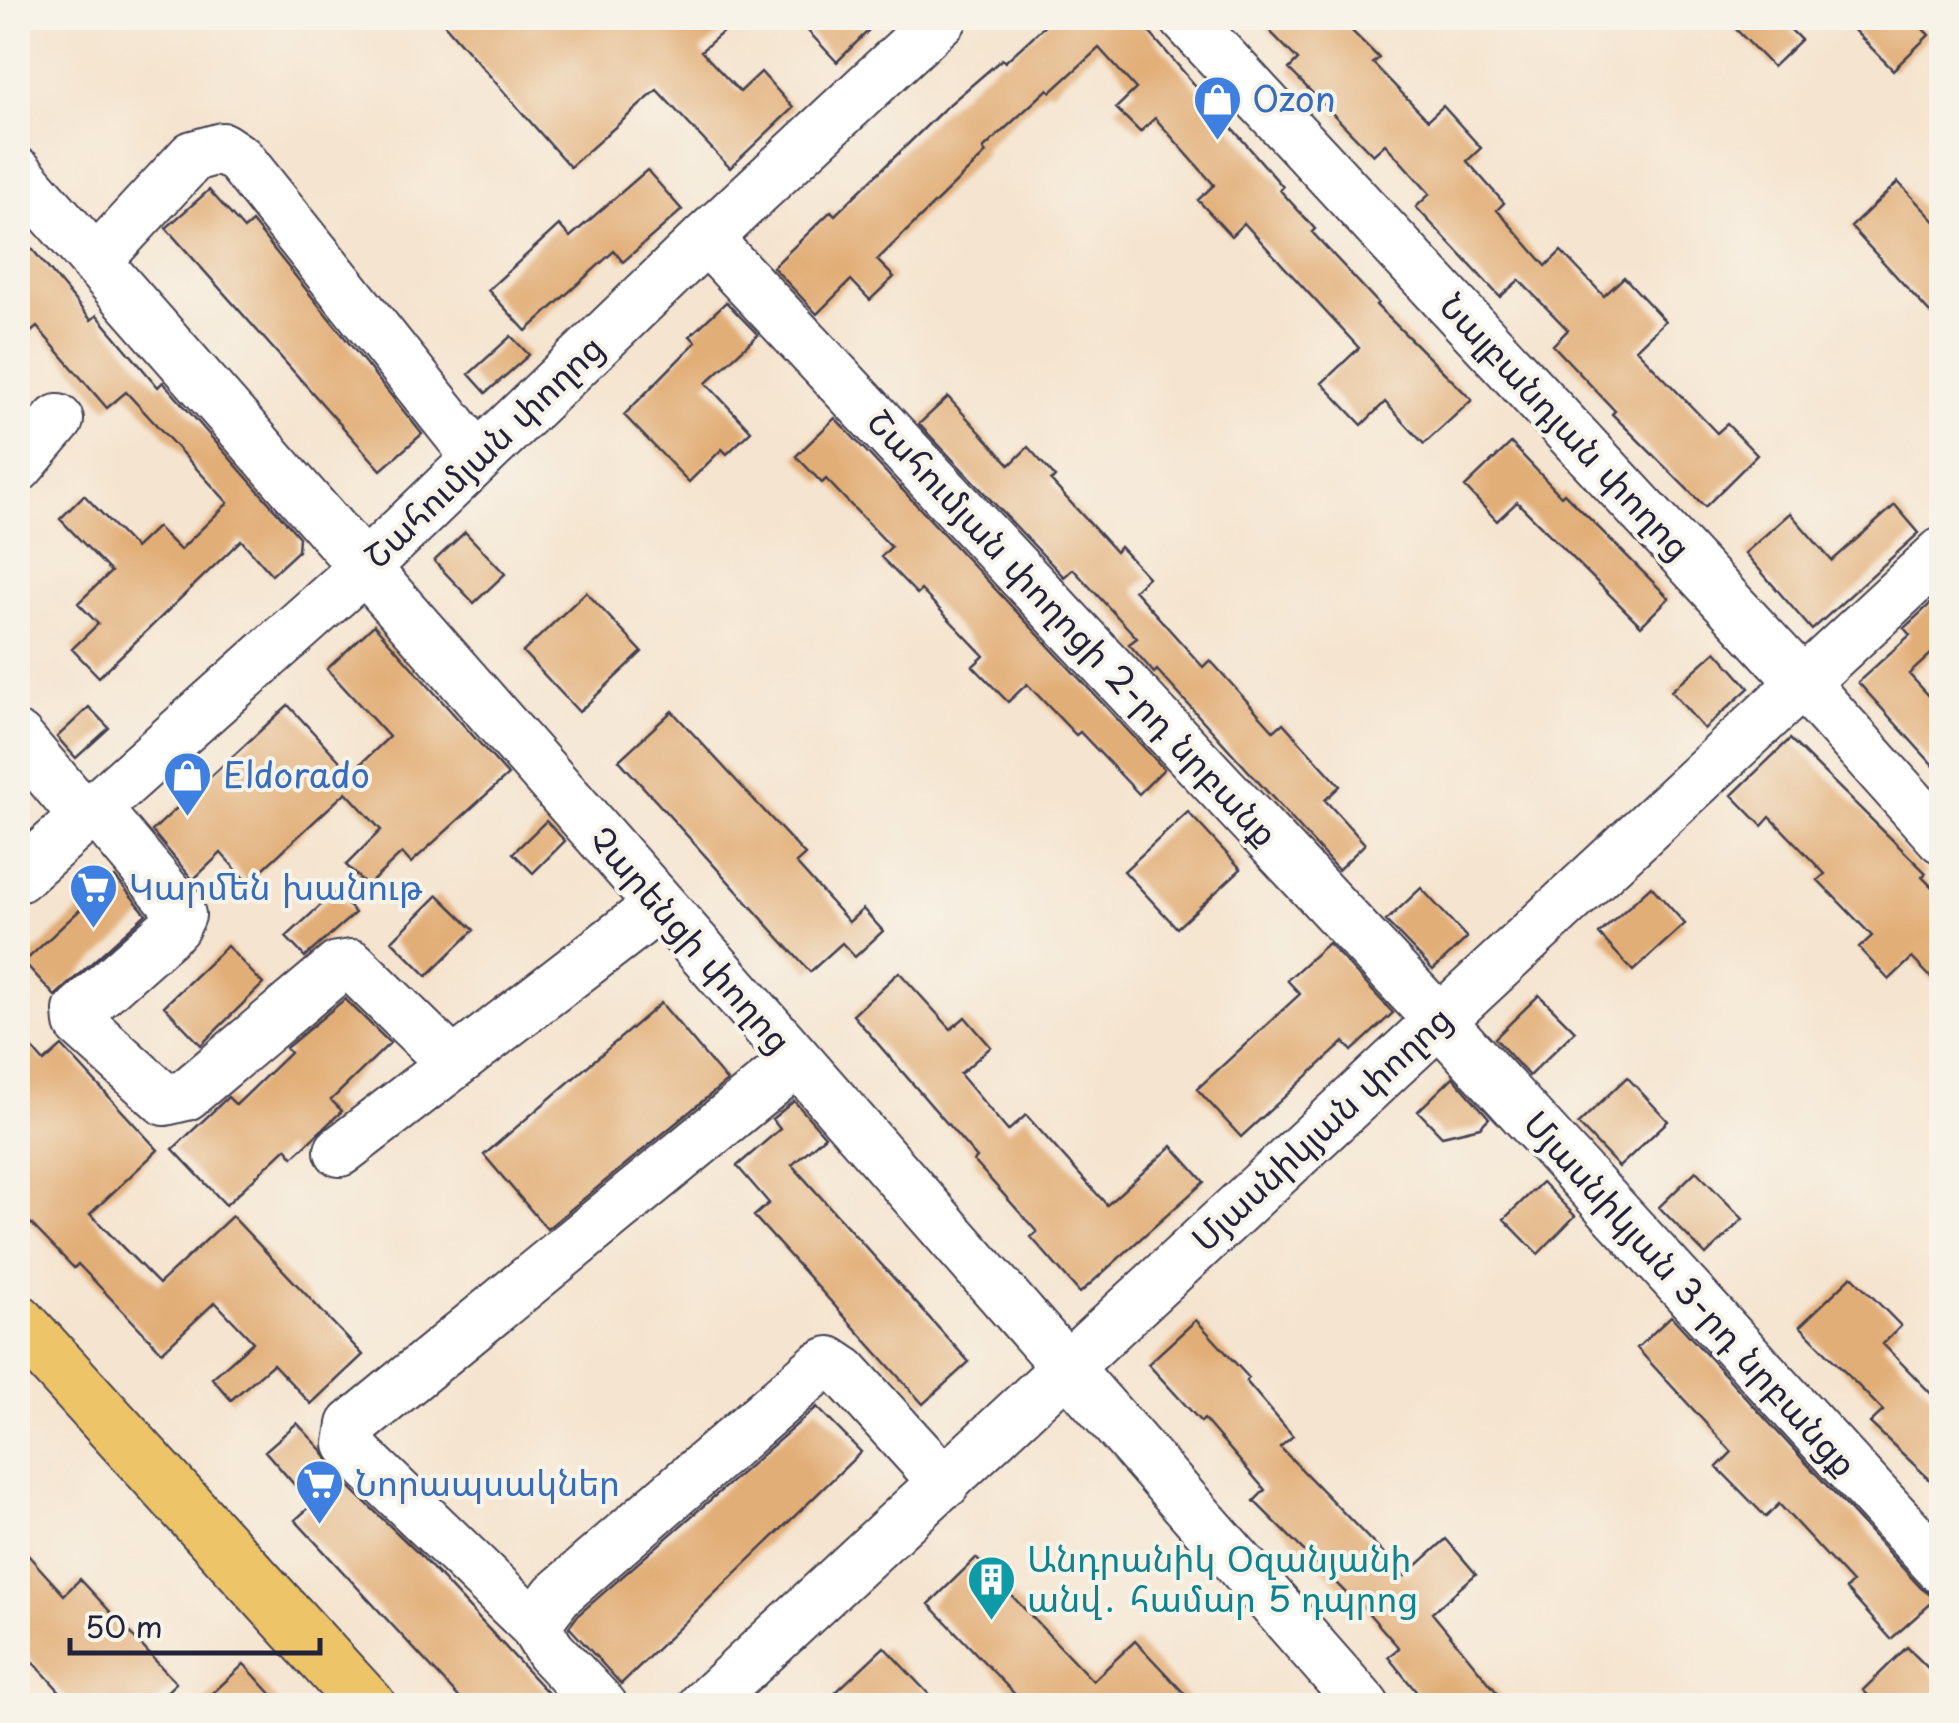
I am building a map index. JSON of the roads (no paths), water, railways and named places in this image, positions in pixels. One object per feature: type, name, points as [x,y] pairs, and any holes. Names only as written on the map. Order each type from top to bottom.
[{"type":"main road","points":[[18,1322],[368,1706]]},
{"type":"street","name":"Շահումյան փողոց","points":[[18,877],[363,570],[706,238],[942,18]]},
{"type":"street","name":"Նալբանդյան փողոց","points":[[1186,18],[1942,838]]},
{"type":"street","points":[[95,262],[193,156],[222,148],[240,160],[478,458]]},
{"type":"street","name":"Չարենցի փողոց","points":[[18,173],[1364,1706]]},
{"type":"street","name":"Շահումյան փողոցի 2-րդ նրբանք","points":[[706,238],[1438,1019]]},
{"type":"street","points":[[18,466],[58,420]]},
{"type":"street","name":"Մյասնիկյան փողոց","points":[[703,1706],[1942,554]]},
{"type":"street","points":[[18,738],[177,906],[180,915],[174,927],[79,1011],[80,1023],[151,1090],[165,1100],[186,1095],[338,966],[352,965],[452,1064]]},
{"type":"street","points":[[340,1151],[660,905]]},
{"type":"street","name":"Մյասնիկյան 3-րդ նրբանցք","points":[[1438,1019],[1942,1569]]},
{"type":"street","points":[[602,1706],[550,1651],[534,1625],[360,1457],[350,1444],[353,1426],[797,1061]]},
{"type":"street","points":[[534,1625],[557,1595],[818,1367],[829,1362],[844,1372],[945,1483]]},
{"type":"place","name":"Ozon","points":[[1217,142]]},
{"type":"place","name":"Eldorado","points":[[188,818]]},
{"type":"place","name":"Կարմեն խանութ","points":[[94,930]]},
{"type":"place","name":"Նորապսակներ","points":[[320,1526]]},
{"type":"place","name":"Անդրանիկ Օզանյանի անվ․ համար 5 դպրոց","points":[[992,1622]]}]
